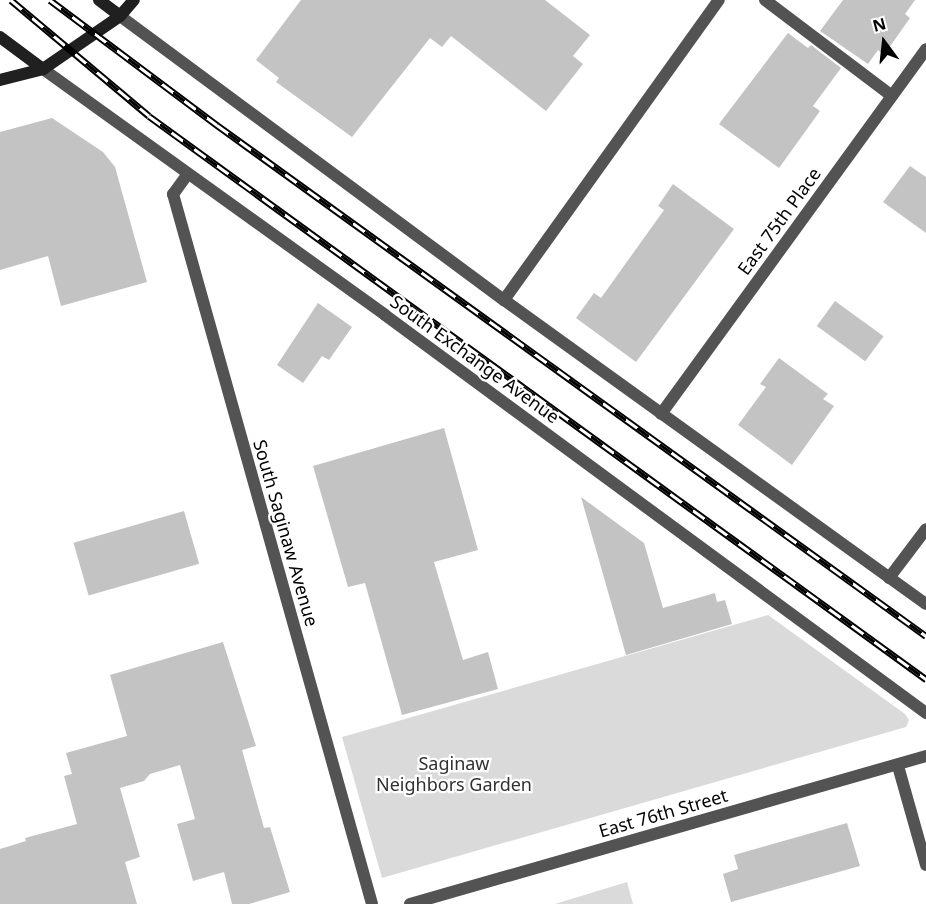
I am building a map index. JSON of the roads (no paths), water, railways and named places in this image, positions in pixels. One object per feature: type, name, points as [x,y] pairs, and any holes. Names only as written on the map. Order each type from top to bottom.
[{"type":"main road","points":[[99,0],[120,16]]},
{"type":"main road","points":[[0,80],[43,69],[120,16],[134,0]]},
{"type":"main road","name":"South Exchange Avenue","points":[[0,37],[43,69]]},
{"type":"street","points":[[504,300],[719,0]]},
{"type":"street","points":[[765,0],[892,96]]},
{"type":"street","points":[[120,16],[504,300],[926,604]]},
{"type":"street","name":"East 75th Place","points":[[661,414],[926,49]]},
{"type":"street","name":"South Exchange Avenue","points":[[43,69],[187,175],[358,296],[926,713]]},
{"type":"street","name":"South Saginaw Avenue","points":[[187,175],[173,194],[372,904]]},
{"type":"street","points":[[889,578],[926,530]]},
{"type":"street","name":"East 76th Street","points":[[410,904],[898,766],[926,756]]},
{"type":"street","points":[[898,766],[926,865]]},
{"type":"railway","points":[[11,0],[149,116],[926,679]]},
{"type":"railway","points":[[50,0],[217,125],[926,636]]},
{"type":"park label","name":"Saginaw Neighbors Garden","points":[[454,774]]}]
